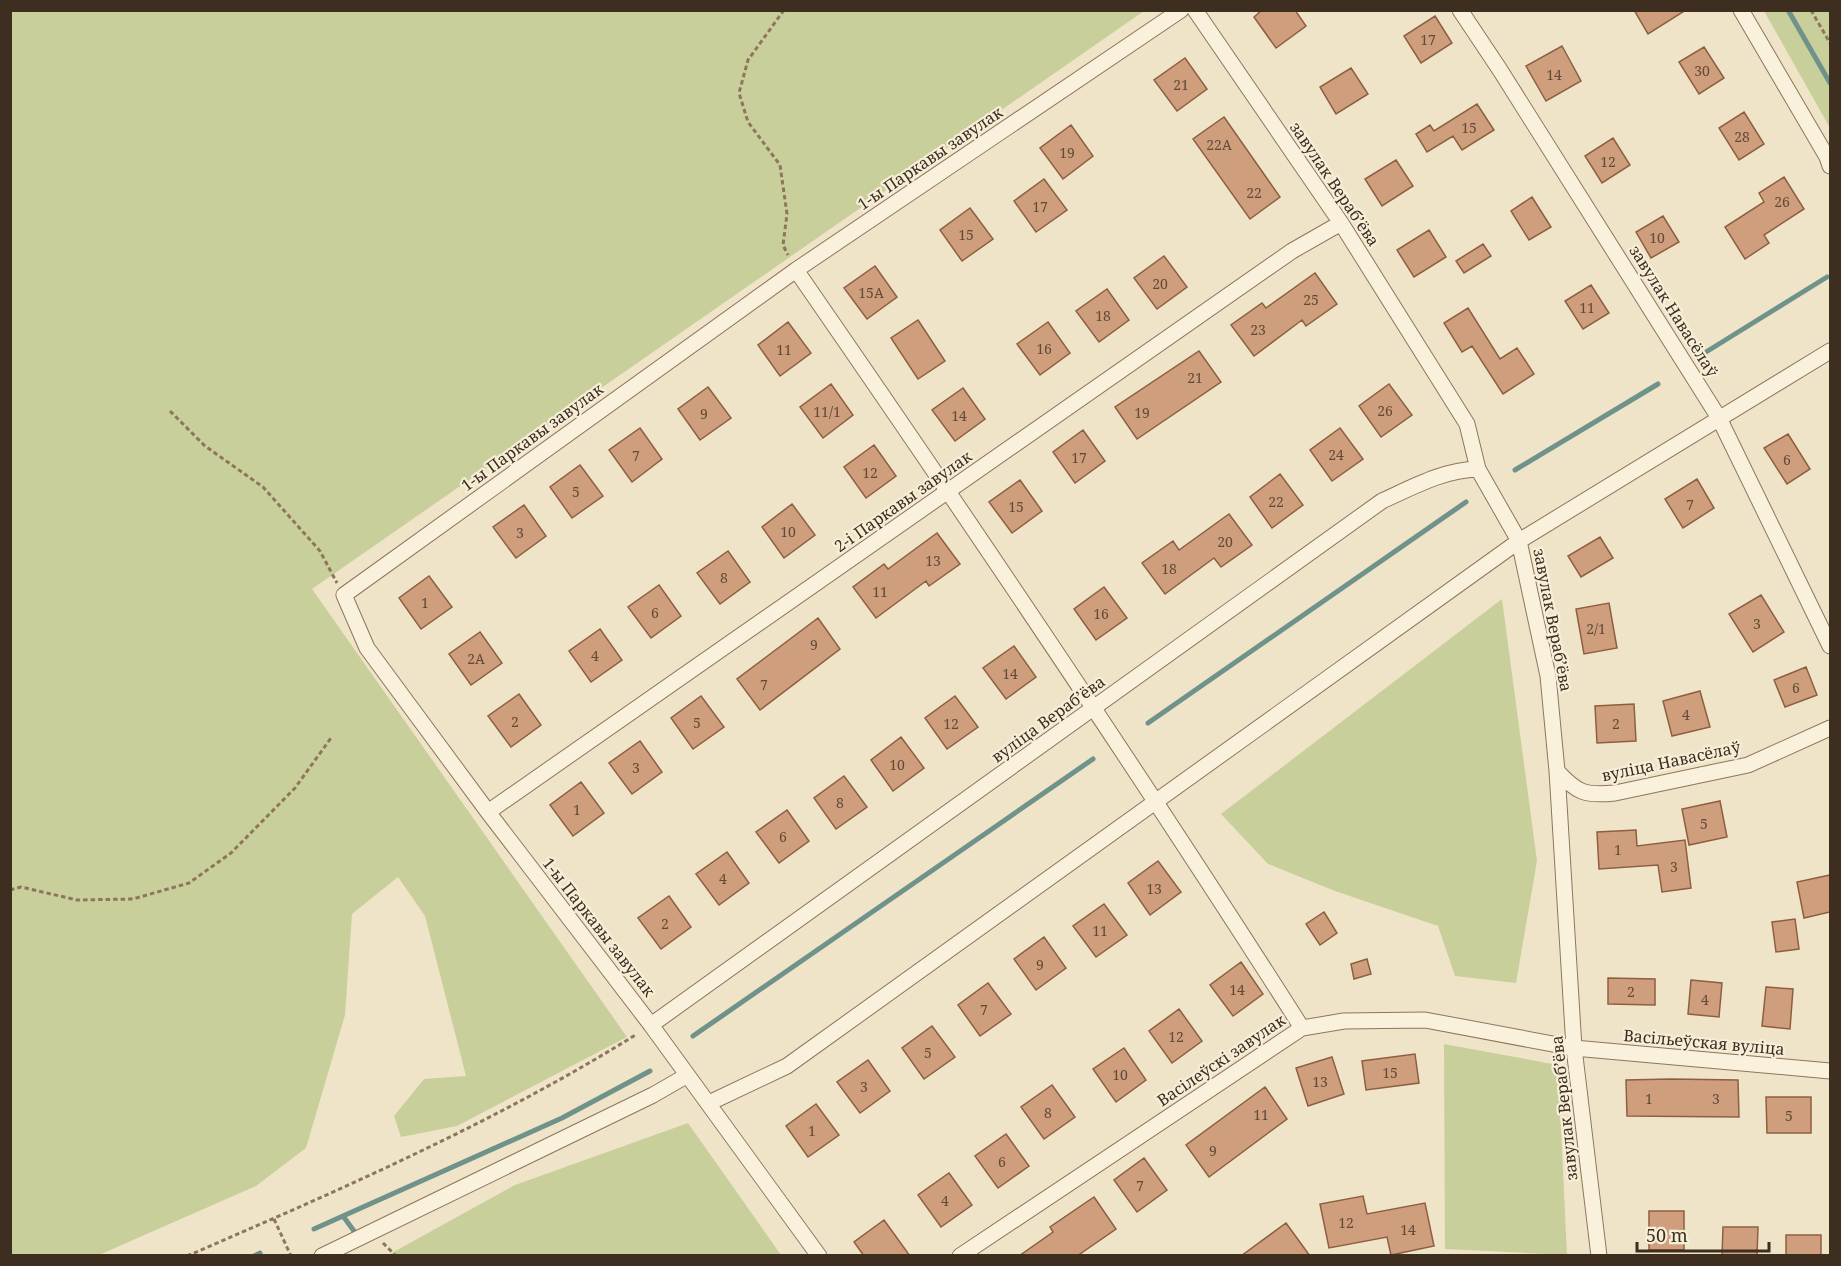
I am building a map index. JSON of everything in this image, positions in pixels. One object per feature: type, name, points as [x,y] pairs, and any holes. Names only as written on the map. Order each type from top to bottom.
[{"type":"street","name":"1-ы Паркавы завулак","points":[[819,1256],[709,1103],[686,1076],[651,1025],[488,812],[367,648],[344,595],[796,270],[1180,10]]},
{"type":"street","name":"завулак Верабʼёва","points":[[1196,10],[1341,224],[1467,424],[1478,469],[1519,541],[1548,676],[1557,771],[1574,1048],[1599,1256]]},
{"type":"street","name":"завулак Навасёлаў","points":[[1460,10],[1719,417],[1830,646]]},
{"type":"street","points":[[1741,10],[1830,166]]},
{"type":"street","name":"2-і Паркавы завулак","points":[[488,812],[1292,251],[1341,224]]},
{"type":"street","points":[[796,270],[949,490],[1158,802],[1302,1028]]},
{"type":"street","points":[[709,1103],[787,1066],[1519,541],[1830,351]]},
{"type":"street","name":"вуліца Верабʼёва","points":[[651,1025],[1382,501],[1438,476],[1458,470],[1478,469]]},
{"type":"street","name":"вуліца Навасёлаў","points":[[1557,771],[1576,790],[1593,795],[1615,793],[1748,765],[1830,728]]},
{"type":"street","name":"Васілеўскі завулак","points":[[960,1256],[1302,1028],[1344,1021],[1425,1020],[1574,1048]]},
{"type":"street","name":"Васільеўская вуліца","points":[[1574,1048],[1830,1071]]},
{"type":"street","points":[[322,1256],[653,1095],[686,1076]]},
{"type":"path","points":[[784,10],[747,60],[739,93],[748,122],[780,165],[787,214],[783,245],[796,270]]},
{"type":"path","points":[[1811,10],[1830,43]]},
{"type":"path","points":[[170,411],[205,446],[263,487],[320,551],[344,595]]},
{"type":"path","points":[[10,890],[21,887],[77,900],[133,899],[189,883],[231,853],[295,788],[331,738]]},
{"type":"path","points":[[187,1256],[274,1219],[455,1133],[596,1060],[651,1025]]},
{"type":"path","points":[[274,1219],[291,1256]]},
{"type":"path","points":[[389,1249],[389,1256]]},
{"type":"green space","points":[[10,11],[1144,11],[312,589],[627,1037],[457,1126],[401,1137],[394,1116],[424,1079],[466,1076],[425,916],[398,877],[352,914],[345,1015],[306,1148],[256,1186],[99,1255],[11,1255]]},
{"type":"green space","points":[[1764,11],[1830,11],[1830,128]]},
{"type":"green space","points":[[1502,599],[1537,861],[1516,983],[1455,976],[1438,926],[1335,891],[1268,864],[1221,814]]},
{"type":"green space","points":[[1444,1044],[1558,1065],[1567,1255],[1445,1249]]},
{"type":"green space","points":[[688,1123],[781,1255],[388,1255],[515,1185]]},
{"type":"building","points":[[1262,10],[1295,10],[1306,26],[1276,48],[1254,17]]},
{"type":"building","points":[[1634,10],[1686,10],[1648,34]]},
{"type":"building","points":[[1435,16],[1452,43],[1421,63],[1404,36]]},
{"type":"building","points":[[1562,46],[1581,81],[1546,101],[1526,66]]},
{"type":"building","points":[[1704,47],[1724,78],[1699,94],[1679,62]]},
{"type":"building","points":[[1185,58],[1207,89],[1177,111],[1154,80]]},
{"type":"building","points":[[1351,68],[1368,94],[1336,114],[1320,87]]},
{"type":"building","points":[[1477,104],[1494,130],[1462,150],[1453,136],[1427,152],[1416,134],[1430,125],[1434,131]]},
{"type":"building","points":[[1744,112],[1764,144],[1739,160],[1719,128]]},
{"type":"building","points":[[1224,117],[1280,197],[1250,219],[1193,139]]},
{"type":"building","points":[[1071,125],[1093,156],[1063,179],[1040,148]]},
{"type":"building","points":[[1613,138],[1630,165],[1602,183],[1585,156]]},
{"type":"building","points":[[1396,160],[1413,186],[1382,206],[1365,179]]},
{"type":"building","points":[[1784,177],[1804,209],[1764,235],[1769,243],[1745,259],[1725,227],[1764,202],[1759,193]]},
{"type":"building","points":[[1044,179],[1067,210],[1036,232],[1014,201]]},
{"type":"building","points":[[1532,197],[1551,227],[1529,240],[1511,211]]},
{"type":"building","points":[[970,208],[993,239],[962,261],[940,230]]},
{"type":"building","points":[[1663,216],[1679,242],[1651,258],[1636,232]]},
{"type":"building","points":[[1429,230],[1446,257],[1414,277],[1397,250]]},
{"type":"building","points":[[1483,244],[1491,256],[1464,273],[1456,261]]},
{"type":"building","points":[[1164,256],[1187,287],[1157,309],[1134,278]]},
{"type":"building","points":[[875,266],[897,297],[867,319],[844,288]]},
{"type":"building","points":[[1315,273],[1337,304],[1306,326],[1302,320],[1254,356],[1231,325],[1262,303],[1266,308]]},
{"type":"building","points":[[1591,285],[1609,313],[1583,329],[1565,301]]},
{"type":"building","points":[[1107,289],[1129,320],[1099,342],[1076,311]]},
{"type":"building","points":[[1468,308],[1500,359],[1517,348],[1534,374],[1503,394],[1472,346],[1462,352],[1444,323]]},
{"type":"building","points":[[918,320],[945,361],[918,379],[891,338]]},
{"type":"building","points":[[788,322],[811,353],[780,376],[758,345]]},
{"type":"building","points":[[1048,322],[1070,353],[1040,375],[1017,344]]},
{"type":"building","points":[[1199,351],[1221,382],[1137,439],[1115,407]]},
{"type":"building","points":[[831,384],[853,415],[823,438],[800,407]]},
{"type":"building","points":[[1389,384],[1412,415],[1381,437],[1359,406]]},
{"type":"building","points":[[708,387],[731,418],[700,440],[678,409]]},
{"type":"building","points":[[963,388],[985,419],[955,441],[932,410]]},
{"type":"building","points":[[640,428],[662,459],[632,482],[609,450]]},
{"type":"building","points":[[1340,428],[1363,459],[1332,481],[1310,450]]},
{"type":"building","points":[[1083,430],[1105,461],[1075,483],[1053,452]]},
{"type":"building","points":[[1788,434],[1810,469],[1787,484],[1764,448]]},
{"type":"building","points":[[874,445],[896,476],[866,498],[844,467]]},
{"type":"building","points":[[580,465],[603,496],[572,518],[550,487]]},
{"type":"building","points":[[1280,474],[1303,505],[1272,528],[1250,497]]},
{"type":"building","points":[[1697,479],[1714,508],[1683,528],[1665,499]]},
{"type":"building","points":[[1020,480],[1042,511],[1012,533],[989,502]]},
{"type":"building","points":[[792,504],[815,535],[784,558],[762,527]]},
{"type":"building","points":[[524,505],[546,536],[516,558],[493,527]]},
{"type":"building","points":[[1229,514],[1252,545],[1221,567],[1214,558],[1165,594],[1142,563],[1173,541],[1179,550]]},
{"type":"building","points":[[937,533],[960,564],[929,586],[926,581],[876,618],[853,587],[884,564],[888,569]]},
{"type":"building","points":[[1600,537],[1613,558],[1581,577],[1568,556]]},
{"type":"building","points":[[728,551],[750,582],[720,604],[697,573]]},
{"type":"building","points":[[429,576],[452,607],[421,629],[399,598]]},
{"type":"building","points":[[659,585],[681,616],[651,638],[628,607]]},
{"type":"building","points":[[1104,587],[1127,618],[1096,640],[1074,609]]},
{"type":"building","points":[[1761,595],[1784,632],[1753,652],[1729,614]]},
{"type":"building","points":[[1609,603],[1617,648],[1584,654],[1576,609]]},
{"type":"building","points":[[818,618],[840,649],[760,710],[737,679]]},
{"type":"building","points":[[600,629],[622,660],[591,682],[569,651]]},
{"type":"building","points":[[480,632],[502,663],[471,685],[449,654]]},
{"type":"building","points":[[1014,646],[1036,677],[1006,699],[983,668]]},
{"type":"building","points":[[1806,667],[1817,695],[1785,707],[1774,680]]},
{"type":"building","points":[[1700,691],[1710,727],[1672,736],[1663,701]]},
{"type":"building","points":[[519,694],[541,725],[511,747],[488,716]]},
{"type":"building","points":[[701,696],[724,727],[693,749],[671,718]]},
{"type":"building","points":[[955,696],[978,727],[947,749],[925,718]]},
{"type":"building","points":[[1634,704],[1636,741],[1597,743],[1595,706]]},
{"type":"building","points":[[901,737],[924,768],[893,791],[871,760]]},
{"type":"building","points":[[640,741],[662,772],[632,794],[609,763]]},
{"type":"building","points":[[844,776],[867,807],[836,829],[814,798]]},
{"type":"building","points":[[581,782],[604,813],[573,836],[550,805]]},
{"type":"building","points":[[1720,801],[1727,837],[1689,845],[1682,809]]},
{"type":"building","points":[[787,810],[809,841],[779,863],[756,832]]},
{"type":"building","points":[[1636,830],[1637,846],[1685,840],[1691,888],[1662,892],[1658,865],[1599,869],[1597,832]]},
{"type":"building","points":[[727,852],[749,883],[719,905],[696,874]]},
{"type":"building","points":[[1158,861],[1181,892],[1150,915],[1128,883]]},
{"type":"building","points":[[1830,875],[1830,912],[1804,918],[1797,882]]},
{"type":"building","points":[[669,896],[691,927],[661,949],[638,918]]},
{"type":"building","points":[[1104,904],[1127,935],[1096,957],[1073,926]]},
{"type":"building","points":[[1324,912],[1337,933],[1320,945],[1306,924]]},
{"type":"building","points":[[1795,919],[1799,949],[1776,952],[1772,922]]},
{"type":"building","points":[[1044,937],[1066,968],[1036,990],[1014,959]]},
{"type":"building","points":[[1367,959],[1371,974],[1354,979],[1351,964]]},
{"type":"building","points":[[1241,962],[1263,994],[1233,1016],[1210,985]]},
{"type":"building","points":[[1608,978],[1655,979],[1655,1005],[1608,1004]]},
{"type":"building","points":[[1691,980],[1722,983],[1719,1017],[1688,1014]]},
{"type":"building","points":[[988,983],[1011,1014],[980,1036],[958,1005]]},
{"type":"building","points":[[1766,987],[1793,989],[1790,1029],[1762,1026]]},
{"type":"building","points":[[1179,1009],[1202,1041],[1172,1063],[1149,1031]]},
{"type":"building","points":[[932,1026],[955,1057],[924,1079],[902,1048]]},
{"type":"building","points":[[1124,1048],[1146,1080],[1116,1102],[1093,1069]]},
{"type":"building","points":[[1415,1054],[1419,1083],[1366,1090],[1362,1061]]},
{"type":"building","points":[[1332,1057],[1344,1094],[1308,1106],[1296,1068]]},
{"type":"building","points":[[868,1060],[890,1091],[860,1113],[837,1082]]},
{"type":"building","points":[[1626,1080],[1738,1080],[1739,1117],[1627,1116]]},
{"type":"building","points":[[1052,1085],[1075,1117],[1044,1139],[1021,1107]]},
{"type":"building","points":[[1265,1087],[1287,1119],[1209,1177],[1186,1145]]},
{"type":"building","points":[[1766,1097],[1811,1097],[1811,1133],[1767,1133]]},
{"type":"building","points":[[816,1104],[839,1135],[808,1157],[786,1126]]},
{"type":"building","points":[[1006,1134],[1029,1166],[998,1188],[975,1156]]},
{"type":"building","points":[[1144,1158],[1167,1190],[1137,1212],[1114,1180]]},
{"type":"building","points":[[949,1173],[972,1205],[941,1227],[918,1195]]},
{"type":"building","points":[[1363,1196],[1367,1214],[1425,1203],[1434,1246],[1391,1255],[1387,1237],[1329,1248],[1320,1204]]},
{"type":"building","points":[[1094,1197],[1116,1229],[1077,1256],[1019,1256],[1053,1232],[1050,1227]]},
{"type":"building","points":[[1649,1211],[1684,1211],[1684,1250],[1649,1250]]},
{"type":"building","points":[[884,1220],[910,1256],[864,1256],[854,1242]]},
{"type":"building","points":[[1286,1223],[1310,1256],[1241,1256]]},
{"type":"building","points":[[1723,1227],[1758,1227],[1757,1256],[1722,1256]]},
{"type":"building","points":[[1786,1235],[1821,1235],[1821,1256],[1786,1256]]},
{"type":"waterway","points":[[1788,10],[1830,83]]},
{"type":"waterway","points":[[1706,352],[1827,277]]},
{"type":"waterway","points":[[1515,470],[1658,384]]},
{"type":"waterway","points":[[1148,723],[1466,502]]},
{"type":"waterway","points":[[693,1036],[1093,759]]},
{"type":"waterway","points":[[314,1229],[562,1118],[650,1071]]},
{"type":"waterway","points":[[343,1216],[354,1231]]},
{"type":"waterway","points":[[254,1256],[260,1253]]}]
